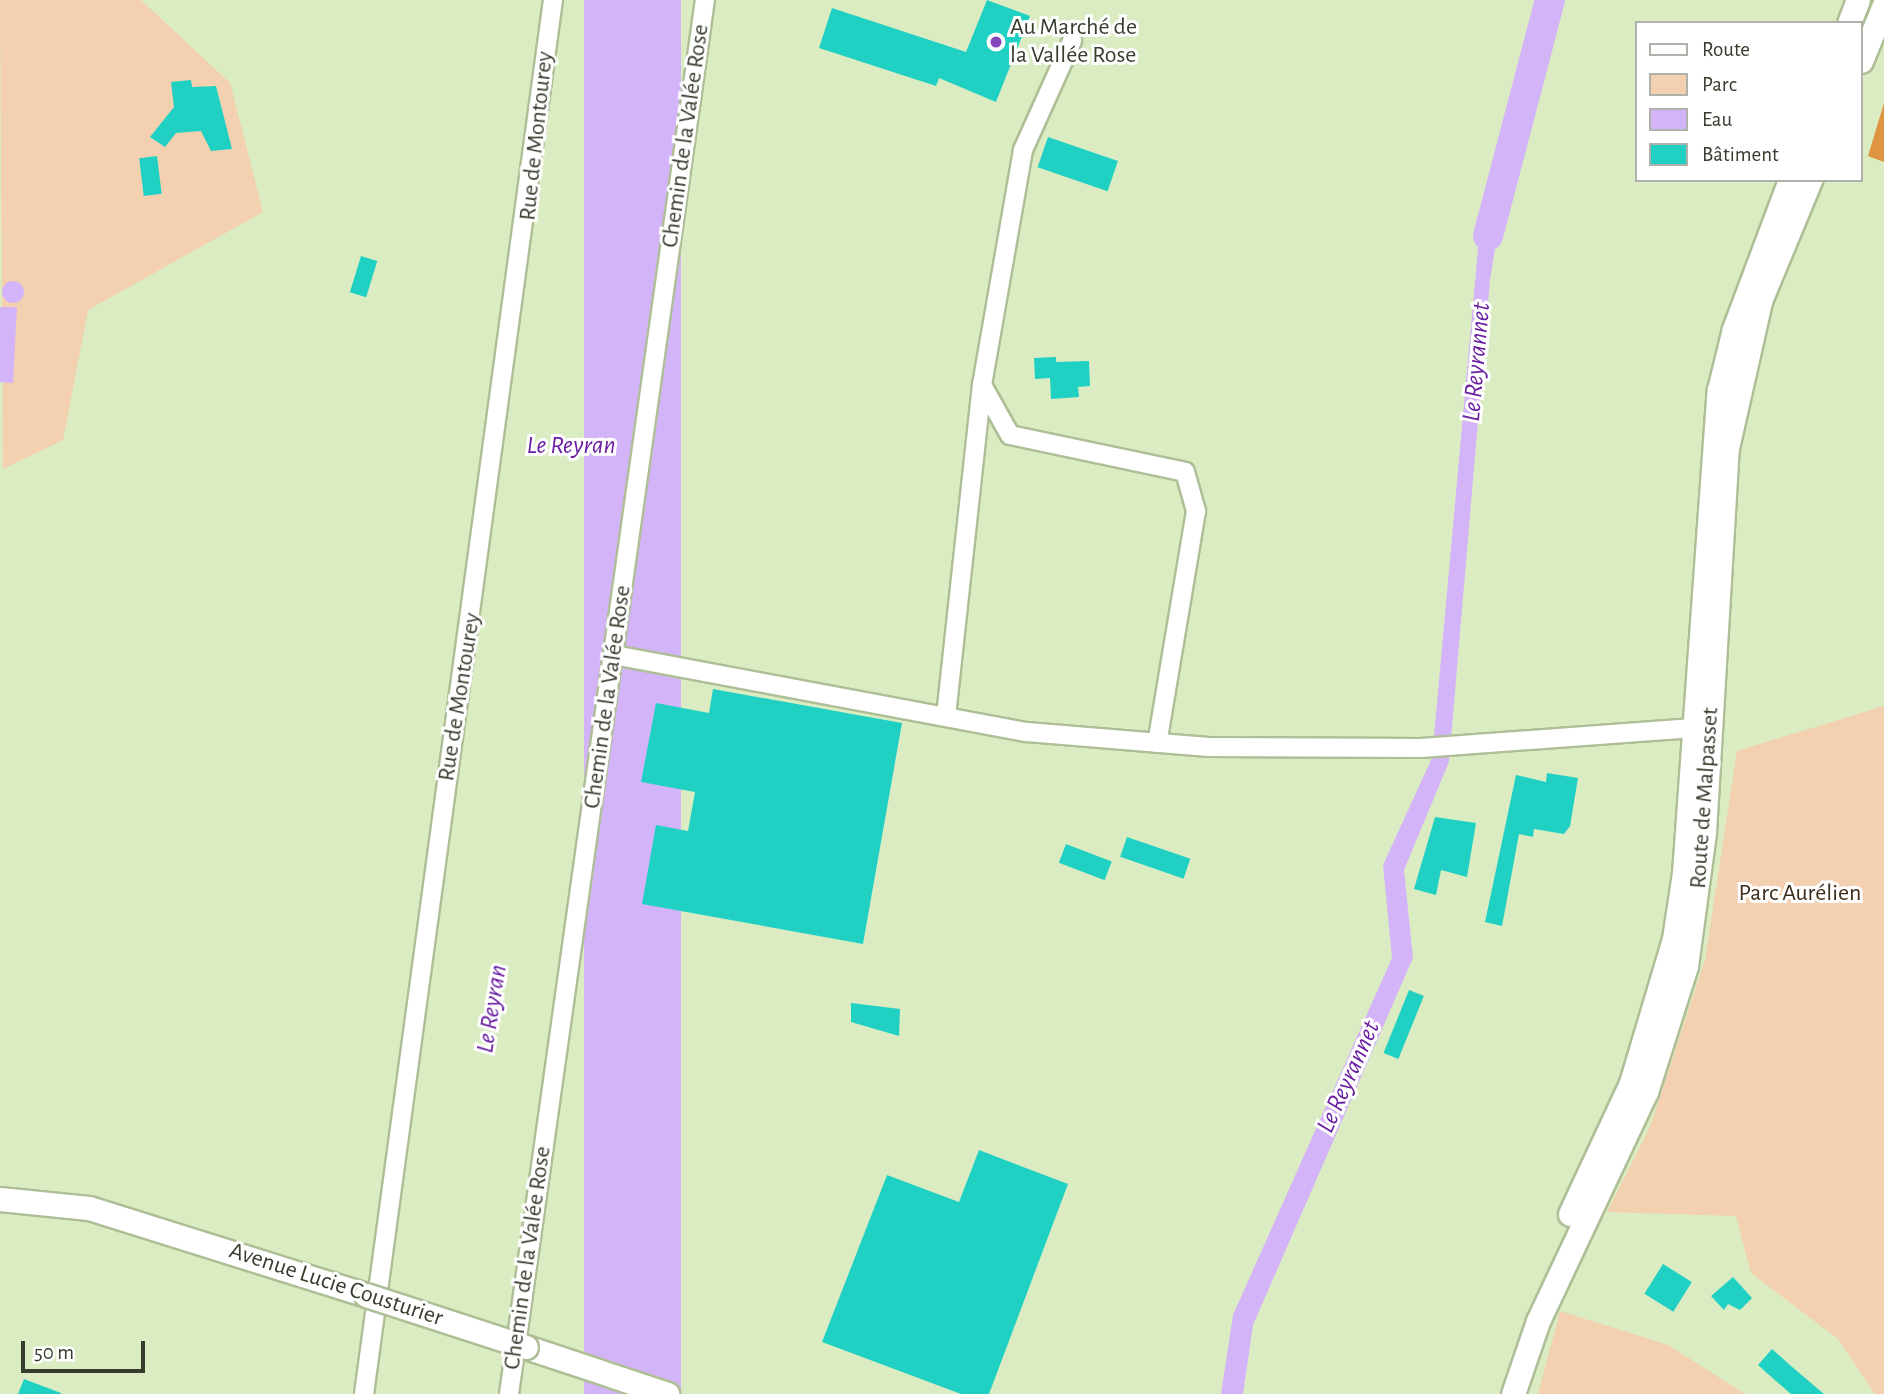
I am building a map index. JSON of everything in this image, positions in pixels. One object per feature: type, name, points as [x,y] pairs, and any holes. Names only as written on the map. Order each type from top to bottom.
[{"type":"main road","points":[[1850,21],[1858,0]]},
{"type":"main road","points":[[1863,56],[1884,5]]},
{"type":"main road","name":"Route de Malpasset","points":[[1498,1394],[1572,1227],[1631,1083],[1674,939],[1719,390],[1734,329],[1789,182]]},
{"type":"main road","name":"Route de Malpasset","points":[[1513,1394],[1572,1227],[1646,1091],[1686,966],[1704,832],[1729,436],[1760,301],[1809,182]]},
{"type":"main road","name":"Avenue Lucie Cousturier","points":[[0,1199],[89,1208],[667,1394]]},
{"type":"street","name":"Rue de Montourey","points":[[364,1394],[389,1176],[525,240],[553,0]]},
{"type":"street","name":"Chemin de la Valée Rose","points":[[509,1394],[705,0]]},
{"type":"street","points":[[946,716],[982,385],[1023,150],[1072,41]]},
{"type":"street","points":[[982,385],[1010,435],[1185,472],[1196,511],[1157,743]]},
{"type":"street","points":[[614,655],[1027,732],[1157,743],[1421,748],[1693,728]]},
{"type":"green space","points":[[0,0],[141,0],[230,83],[263,212],[88,310],[63,440],[3,469]]},
{"type":"green space","name":"Parc Aurélien","points":[[1884,706],[1884,1394],[1875,1394],[1838,1339],[1751,1273],[1736,1216],[1607,1212],[1650,1127],[1705,960],[1737,751]]},
{"type":"green space","points":[[1560,1311],[1668,1345],[1745,1394],[1538,1394]]},
{"type":"shaded area","points":[[1884,103],[1884,162],[1868,156]]},
{"type":"water","points":[[584,0],[681,0],[681,1394],[584,1394]]},
{"type":"water","name":"Le Reyrannet","points":[[1492,196],[1503,198],[1490,280],[1449,762],[1404,870],[1413,958],[1253,1325],[1243,1394],[1221,1394],[1233,1315],[1392,958],[1383,865],[1432,758],[1481,216]]},
{"type":"water","points":[[13,281],[23,288],[24,292],[17,302],[13,303],[3,296],[2,292],[9,282]]},
{"type":"water","points":[[0,307],[17,307],[13,383],[0,382]]},
{"type":"building","points":[[987,0],[1030,16],[996,102],[939,78],[936,86],[819,48],[832,8],[966,52]]},
{"type":"building","points":[[191,80],[192,87],[216,86],[232,149],[211,151],[201,131],[176,133],[165,147],[150,137],[174,107],[171,82]]},
{"type":"building","points":[[1048,137],[1118,161],[1108,191],[1038,167]]},
{"type":"building","points":[[157,156],[162,194],[144,196],[139,158]]},
{"type":"building","points":[[361,256],[377,261],[366,297],[350,292]]},
{"type":"building","points":[[1056,357],[1056,362],[1089,361],[1090,386],[1078,387],[1079,397],[1051,399],[1050,378],[1035,379],[1034,358]]},
{"type":"building","points":[[713,689],[902,723],[863,944],[642,904],[656,825],[688,831],[695,792],[641,782],[656,703],[709,713]]},
{"type":"building","points":[[1547,773],[1578,778],[1570,826],[1564,834],[1534,829],[1533,837],[1519,834],[1502,926],[1485,922],[1516,775],[1546,782]]},
{"type":"building","points":[[1435,817],[1476,823],[1467,877],[1441,870],[1436,895],[1414,889]]},
{"type":"building","points":[[1127,837],[1190,859],[1184,879],[1120,857]]},
{"type":"building","points":[[1066,844],[1112,862],[1105,880],[1059,863]]},
{"type":"building","points":[[1409,990],[1424,996],[1398,1059],[1384,1053]]},
{"type":"building","points":[[851,1003],[900,1009],[899,1036],[851,1022]]},
{"type":"building","points":[[979,1150],[1068,1184],[989,1394],[961,1394],[822,1342],[887,1175],[959,1202]]},
{"type":"building","points":[[1663,1264],[1692,1282],[1673,1312],[1644,1294]]},
{"type":"building","points":[[1733,1277],[1752,1298],[1740,1310],[1728,1304],[1724,1310],[1711,1296]]},
{"type":"building","points":[[1772,1349],[1824,1394],[1791,1394],[1758,1365]]},
{"type":"building","points":[[24,1379],[61,1393],[61,1394],[18,1394]]},
{"type":"waterway","name":"Le Reyrannet","points":[[1488,236],[1550,0]]},
{"type":"place","name":"Au Marché de la Vallée Rose","points":[[996,42]]},
{"type":"water label","name":"Le Reyran","points":[[571,446]]},
{"type":"water label","name":"Le Reyran","points":[[492,1009]]}]
